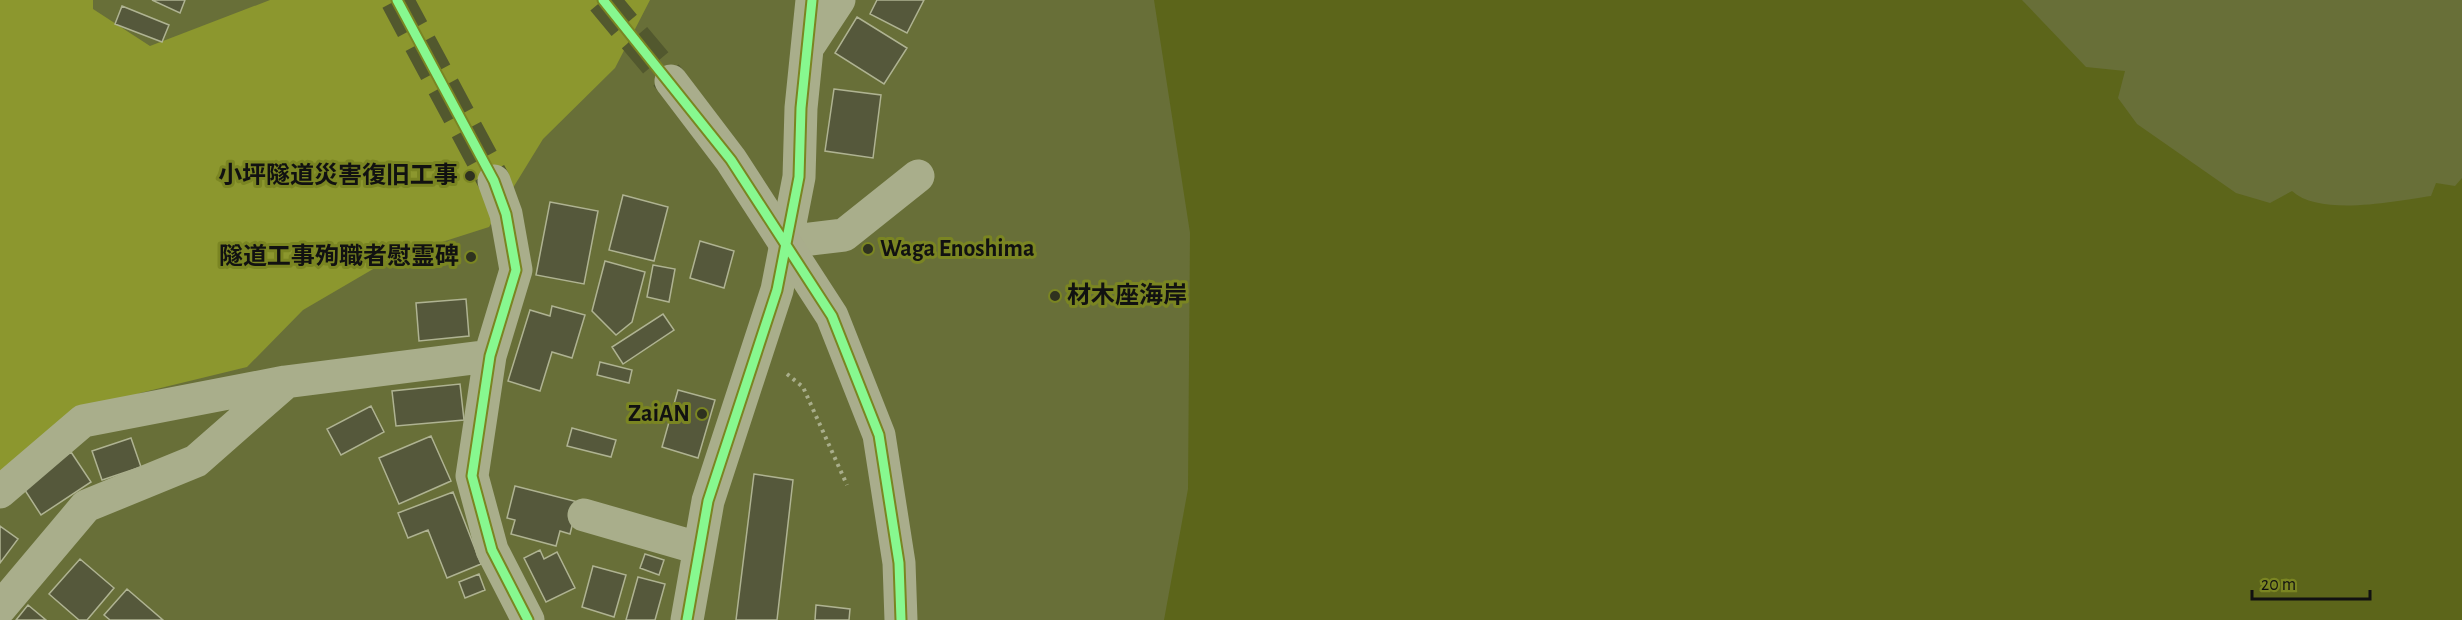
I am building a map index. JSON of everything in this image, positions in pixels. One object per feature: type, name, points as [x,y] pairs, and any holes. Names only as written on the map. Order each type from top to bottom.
[{"type":"highway","points":[[671,81],[731,159],[832,316],[879,435],[899,563],[901,620]]},
{"type":"street","points":[[687,620],[708,501],[777,291],[799,177],[801,108],[812,0]]},
{"type":"street","points":[[807,48],[839,0]]},
{"type":"street","points":[[786,242],[844,235],[918,176]]},
{"type":"street","points":[[494,181],[506,214],[516,270],[490,356],[472,476],[492,550],[528,620]]},
{"type":"street","points":[[0,492],[83,421],[285,382],[490,356]]},
{"type":"street","points":[[0,608],[86,506],[196,461],[285,382]]},
{"type":"street","points":[[584,515],[698,548]]},
{"type":"path","points":[[757,349],[803,387],[849,490]]},
{"type":"shaded area","points":[[0,0],[93,0],[93,9],[150,46],[270,0],[650,0],[615,68],[543,139],[489,227],[392,258],[303,310],[247,367],[140,393],[45,435],[0,479]]},
{"type":"shaded area","points":[[1154,0],[2022,0],[2086,67],[2125,71],[2118,98],[2137,124],[2236,193],[2270,203],[2292,191],[2305,199],[2321,203],[2359,205],[2431,196],[2436,183],[2455,186],[2462,178],[2462,620],[1164,620],[1188,489],[1190,233]]},
{"type":"building","points":[[152,0],[185,0],[180,13]]},
{"type":"building","points":[[877,0],[924,0],[907,33],[870,14]]},
{"type":"building","points":[[122,6],[169,25],[162,42],[115,24]]},
{"type":"building","points":[[857,17],[907,48],[884,84],[835,53]]},
{"type":"building","points":[[834,89],[881,95],[873,158],[825,151]]},
{"type":"building","points":[[623,195],[668,207],[654,261],[609,250]]},
{"type":"building","points":[[550,202],[598,211],[584,284],[536,275]]},
{"type":"building","points":[[700,241],[734,251],[724,288],[690,278]]},
{"type":"building","points":[[605,261],[645,272],[632,322],[616,335],[592,311]]},
{"type":"building","points":[[653,265],[675,269],[669,302],[647,297]]},
{"type":"building","points":[[466,299],[469,336],[419,341],[416,303]]},
{"type":"building","points":[[552,306],[585,315],[572,358],[552,352],[540,391],[508,381],[530,310],[550,316]]},
{"type":"building","points":[[663,314],[674,330],[623,364],[612,347]]},
{"type":"building","points":[[600,362],[632,370],[629,383],[597,375]]},
{"type":"building","points":[[460,384],[464,420],[396,426],[392,391]]},
{"type":"building","points":[[678,390],[715,400],[698,458],[662,447]]},
{"type":"building","points":[[371,406],[384,432],[341,455],[327,429]]},
{"type":"building","points":[[572,428],[616,440],[611,457],[567,446]]},
{"type":"building","points":[[431,436],[451,481],[399,504],[379,458]]},
{"type":"building","points":[[131,438],[141,467],[102,480],[92,451]]},
{"type":"building","points":[[71,452],[91,482],[41,515],[21,484]]},
{"type":"building","points":[[754,474],[793,480],[777,620],[736,620]]},
{"type":"building","points":[[515,486],[578,502],[570,534],[560,531],[556,546],[511,534],[515,520],[507,518]]},
{"type":"building","points":[[453,492],[481,564],[447,578],[428,530],[408,538],[398,513]]},
{"type":"building","points":[[0,526],[18,539],[0,563]]},
{"type":"building","points":[[540,550],[544,559],[557,552],[575,588],[546,602],[524,558]]},
{"type":"building","points":[[645,554],[664,560],[659,575],[640,568]]},
{"type":"building","points":[[80,559],[114,588],[87,620],[79,620],[49,594]]},
{"type":"building","points":[[593,566],[626,575],[614,617],[582,607]]},
{"type":"building","points":[[479,574],[485,590],[465,598],[459,582]]},
{"type":"building","points":[[638,577],[665,584],[655,620],[626,620]]},
{"type":"building","points":[[127,589],[163,620],[110,620],[104,615]]},
{"type":"building","points":[[28,605],[46,620],[16,620]]},
{"type":"building","points":[[816,605],[850,609],[849,620],[815,620]]},
{"type":"tunnel","points":[[397,0],[494,181]]},
{"type":"tunnel","points":[[603,0],[671,81]]},
{"type":"cycle path","points":[[397,0],[494,181],[506,214],[516,270],[490,356],[472,476],[492,550],[528,620]]},
{"type":"cycle path","points":[[603,0],[731,160],[832,316],[879,435],[899,563],[901,620]]},
{"type":"cycle path","points":[[687,620],[708,501],[777,290],[799,177],[801,108],[812,0]]},
{"type":"place","name":"小坪隧道災害復旧工事","points":[[470,176]]},
{"type":"place","name":"Waga Enoshima","points":[[868,249]]},
{"type":"place","name":"隧道工事殉職者慰霊碑","points":[[471,257]]},
{"type":"place","name":"材木座海岸","points":[[1055,296]]},
{"type":"place","name":"ZaiAN","points":[[702,414]]}]
